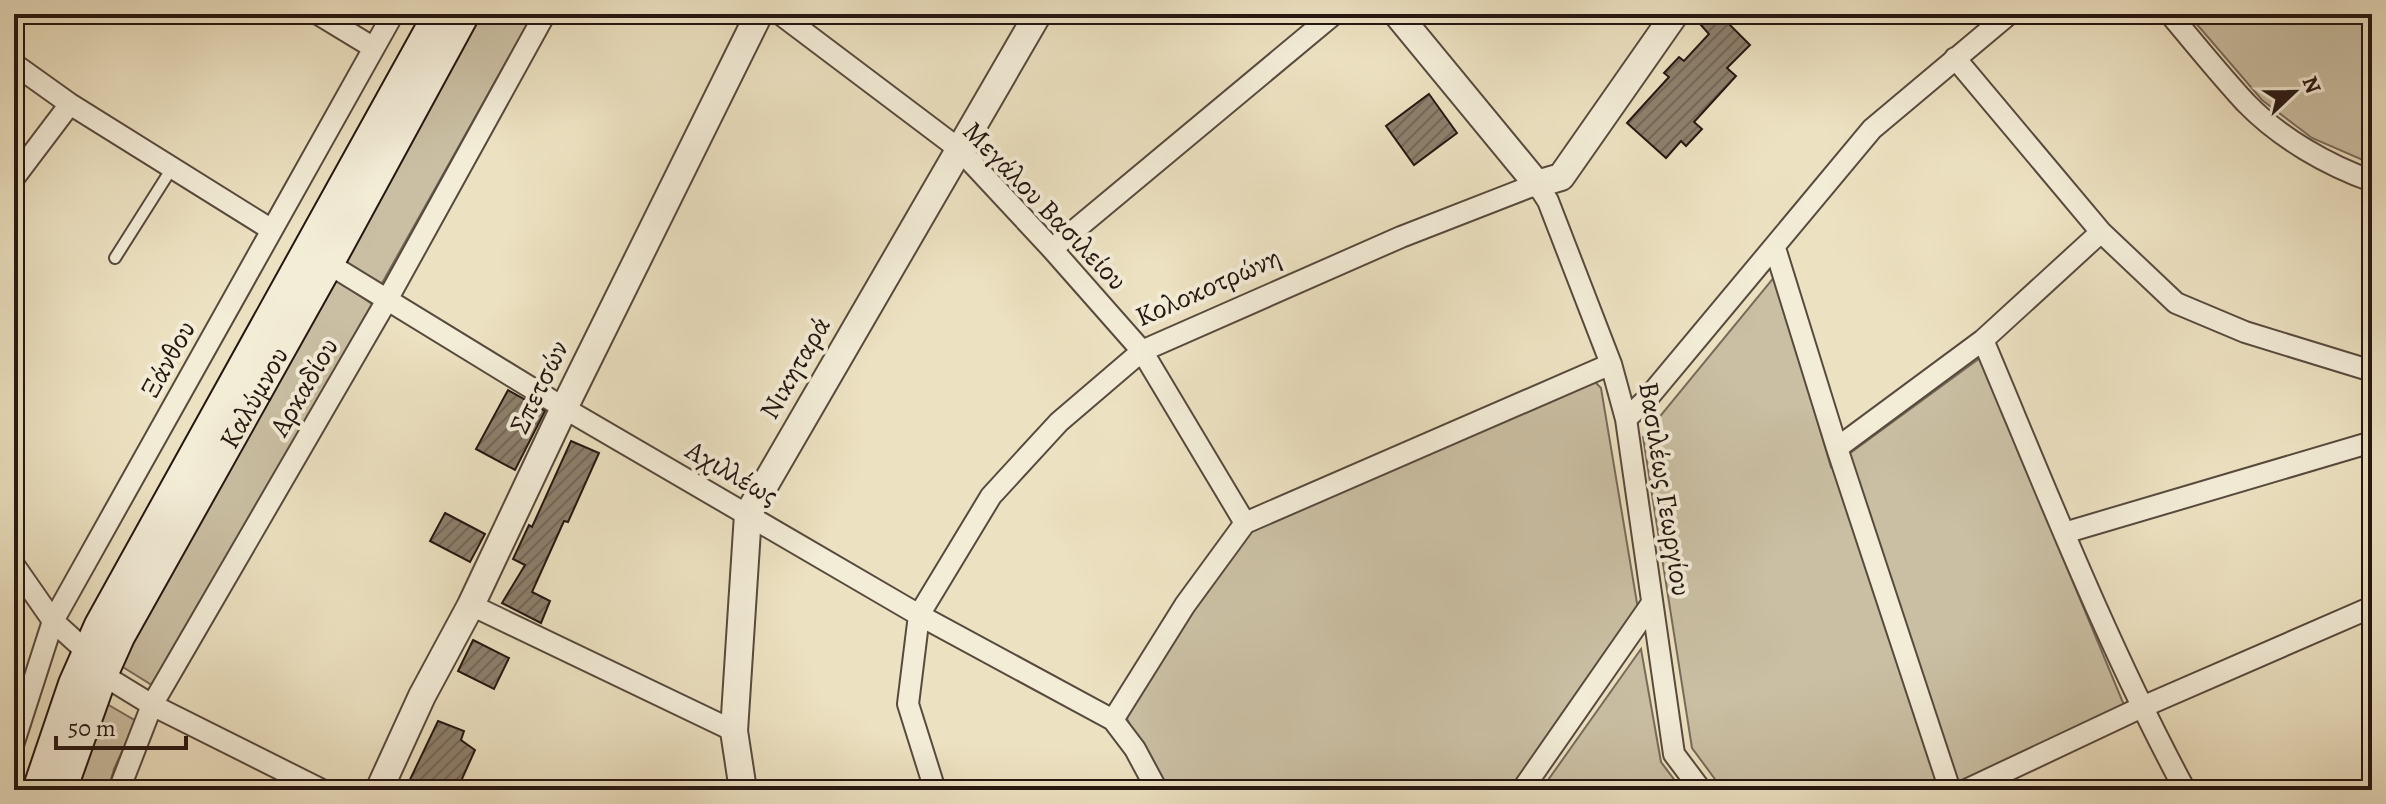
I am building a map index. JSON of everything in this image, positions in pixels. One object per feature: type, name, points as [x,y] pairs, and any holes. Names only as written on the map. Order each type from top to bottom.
[{"type":"main road","name":"Καλύμνου","points":[[37,790],[86,651],[438,14]]},
{"type":"main road","name":"Καλύμνου","points":[[62,790],[103,675],[120,637],[465,14]]},
{"type":"street","points":[[318,14],[374,48]]},
{"type":"street","name":"Ξάνθου","points":[[14,742],[53,621],[393,14]]},
{"type":"street","name":"Αρκαδίου","points":[[119,790],[152,705],[387,300],[545,14]]},
{"type":"street","name":"Σπετσών","points":[[379,790],[422,696],[471,605],[564,408],[759,14]]},
{"type":"street","name":"Μεγάλου Βασιλείου","points":[[780,14],[959,149],[1052,249],[1142,351],[1245,523]]},
{"type":"street","name":"Νικηταρά","points":[[743,790],[734,731],[748,514],[1038,14]]},
{"type":"street","points":[[1052,249],[1334,14]]},
{"type":"street","name":"Βασιλέως Γεωργίου","points":[[1397,14],[1548,201],[1611,364],[1626,419],[1674,754],[1701,790]]},
{"type":"street","name":"Κολοκοτρώνη","points":[[935,790],[908,704],[919,615],[991,496],[1059,422],[1142,351],[1401,237],[1561,177],[1675,14]]},
{"type":"street","points":[[1626,419],[1647,399],[1872,129],[2009,14]]},
{"type":"street","points":[[2170,14],[2248,105],[2297,145],[2372,181]]},
{"type":"street","points":[[1955,58],[2101,232],[2176,303],[2245,332],[2372,371]]},
{"type":"street","points":[[14,64],[70,104],[272,230]]},
{"type":"street","points":[[14,178],[70,104]]},
{"type":"street","points":[[1837,448],[1983,340],[2101,232]]},
{"type":"street","points":[[1775,248],[1837,448],[1950,790]]},
{"type":"street","name":"Αχιλλέως","points":[[329,264],[564,408],[919,615],[1113,720]]},
{"type":"street","points":[[1983,340],[2140,708],[2185,790]]},
{"type":"street","points":[[1157,790],[1135,749],[1113,720],[1185,605],[1245,523],[1611,364]]},
{"type":"street","points":[[2064,533],[2372,442]]},
{"type":"street","points":[[14,565],[53,621],[86,651]]},
{"type":"street","points":[[1522,790],[1652,603]]},
{"type":"street","points":[[471,605],[734,731]]},
{"type":"street","points":[[1966,790],[2140,708],[2372,607]]},
{"type":"street","points":[[103,675],[152,705],[322,790]]},
{"type":"lane","points":[[115,258],[172,168]]},
{"type":"shaded area","points":[[474,14],[533,14],[381,285],[340,258]]},
{"type":"shaded area","points":[[2188,14],[2372,14],[2372,164],[2312,138],[2262,100]]},
{"type":"shaded area","points":[[329,275],[372,304],[155,687],[118,664]]},
{"type":"shaded area","points":[[1775,276],[1831,467],[1980,358],[2124,705],[1941,790],[1723,790],[1692,748],[1643,437]]},
{"type":"shaded area","points":[[1594,381],[1601,388],[1638,609],[1512,790],[1165,790],[1127,719],[1135,693],[1249,531]]},
{"type":"shaded area","points":[[1641,649],[1661,762],[1682,790],[1541,790]]},
{"type":"shaded area","points":[[100,700],[136,721],[108,790],[74,790]]},
{"type":"building","points":[[1691,14],[1719,14],[1750,45],[1727,68],[1736,76],[1694,122],[1702,129],[1686,146],[1681,141],[1666,158],[1627,123],[1669,77],[1664,73],[1679,57],[1684,61],[1709,34]]},
{"type":"building","points":[[1429,94],[1457,133],[1414,165],[1386,126]]},
{"type":"building","points":[[508,390],[545,411],[515,470],[476,449]]},
{"type":"building","points":[[571,441],[599,453],[532,592],[550,601],[541,623],[502,603],[525,565],[513,559],[529,525],[532,527]]},
{"type":"building","points":[[445,513],[485,534],[470,562],[430,541]]},
{"type":"building","points":[[473,640],[509,658],[494,689],[458,671]]},
{"type":"building","points":[[438,721],[464,731],[461,740],[475,750],[457,790],[405,790]]}]
